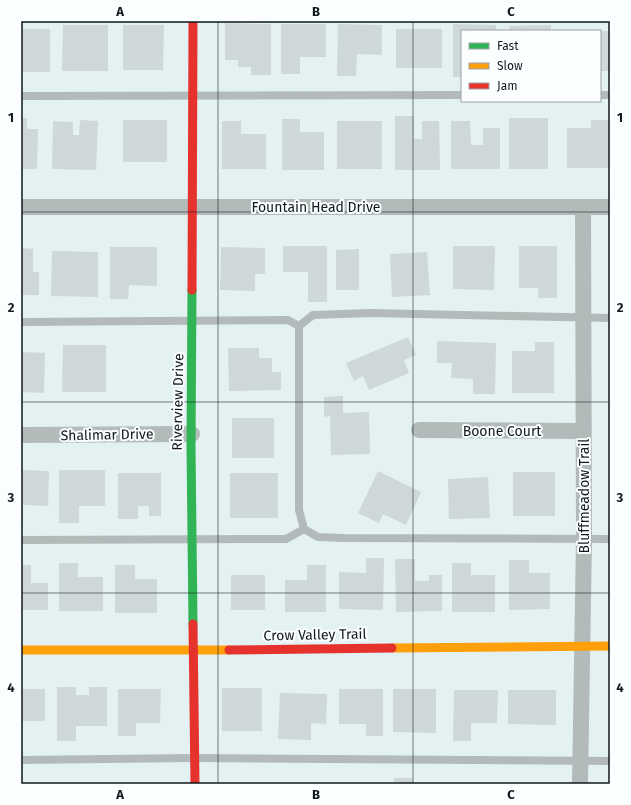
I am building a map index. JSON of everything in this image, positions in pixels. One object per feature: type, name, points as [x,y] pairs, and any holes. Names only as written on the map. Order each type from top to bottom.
[{"type":"street","name":"Riverview Drive","points":[[193,21],[191,446],[195,784]]},
{"type":"street","name":"Fountain Head Drive","points":[[21,207],[610,208]]},
{"type":"street","name":"Bluffmeadow Trail","points":[[580,784],[584,539],[583,208]]},
{"type":"street","name":"Boone Court","points":[[419,430],[584,431]]},
{"type":"street","name":"Shalimar Drive","points":[[21,436],[192,434]]},
{"type":"street","name":"Crow Valley Trail","points":[[21,650],[610,646]]},
{"type":"lane","points":[[21,96],[461,95]]},
{"type":"lane","points":[[299,326],[313,315],[370,313],[610,318]]},
{"type":"lane","points":[[21,322],[288,320],[299,326]]},
{"type":"lane","points":[[299,326],[299,510],[304,529],[318,537],[344,538],[610,539]]},
{"type":"lane","points":[[21,540],[286,539],[304,529]]},
{"type":"lane","points":[[21,760],[194,758],[610,761]]},
{"type":"building","points":[[225,23],[271,24],[271,75],[251,75],[251,67],[238,67],[238,60],[225,60]]},
{"type":"building","points":[[281,24],[326,24],[326,57],[300,57],[300,74],[281,74]]},
{"type":"building","points":[[338,24],[382,25],[382,55],[357,54],[356,76],[337,76]]},
{"type":"building","points":[[453,24],[496,25],[496,30],[461,30],[461,77],[453,77]]},
{"type":"building","points":[[63,25],[108,25],[108,71],[62,71]]},
{"type":"building","points":[[123,25],[164,25],[163,70],[123,70]]},
{"type":"building","points":[[551,25],[551,30],[510,30],[509,26]]},
{"type":"building","points":[[21,29],[50,29],[50,72],[21,72]]},
{"type":"building","points":[[396,29],[442,29],[442,68],[396,68]]},
{"type":"building","points":[[601,31],[610,31],[610,71],[601,71]]},
{"type":"building","points":[[395,116],[414,116],[414,139],[422,139],[422,121],[439,121],[440,170],[395,170]]},
{"type":"building","points":[[21,118],[27,118],[27,129],[38,129],[37,169],[21,169]]},
{"type":"building","points":[[509,118],[548,118],[548,169],[509,169]]},
{"type":"building","points":[[282,119],[300,119],[300,132],[324,132],[324,170],[282,170]]},
{"type":"building","points":[[80,120],[98,121],[96,170],[52,169],[53,121],[73,122],[73,135],[79,135]]},
{"type":"building","points":[[123,120],[167,120],[167,162],[123,162]]},
{"type":"building","points":[[591,120],[610,120],[610,168],[567,168],[567,128],[591,128]]},
{"type":"building","points":[[222,121],[241,121],[241,134],[266,134],[266,169],[222,169]]},
{"type":"building","points":[[337,121],[382,121],[382,169],[337,169]]},
{"type":"building","points":[[451,121],[470,121],[471,145],[483,145],[483,128],[500,128],[500,169],[451,169]]},
{"type":"building","points":[[283,246],[327,246],[327,302],[308,302],[308,272],[283,272]]},
{"type":"building","points":[[453,246],[495,246],[494,290],[453,289]]},
{"type":"building","points":[[519,246],[557,246],[557,298],[538,298],[538,288],[519,288]]},
{"type":"building","points":[[110,247],[157,247],[157,286],[129,285],[128,299],[110,299]]},
{"type":"building","points":[[221,247],[265,248],[265,274],[255,274],[255,291],[220,290]]},
{"type":"building","points":[[21,248],[33,249],[33,272],[39,272],[39,295],[21,295]]},
{"type":"building","points":[[359,249],[359,290],[336,290],[336,250]]},
{"type":"building","points":[[52,251],[98,252],[98,297],[51,296]]},
{"type":"building","points":[[427,252],[430,295],[392,297],[390,254]]},
{"type":"building","points":[[408,337],[416,355],[404,360],[409,373],[369,390],[363,376],[354,381],[346,363]]},
{"type":"building","points":[[437,341],[496,343],[495,394],[473,394],[473,379],[451,378],[452,363],[437,363]]},
{"type":"building","points":[[535,342],[554,342],[554,393],[512,393],[512,351],[535,351]]},
{"type":"building","points":[[63,345],[106,345],[106,392],[62,392]]},
{"type":"building","points":[[228,348],[259,348],[259,358],[272,358],[272,372],[281,372],[281,390],[229,391]]},
{"type":"building","points":[[21,352],[45,353],[44,393],[21,392]]},
{"type":"building","points":[[343,396],[343,413],[369,412],[370,454],[331,455],[330,416],[324,417],[324,397]]},
{"type":"building","points":[[232,418],[274,418],[274,458],[232,458]]},
{"type":"building","points":[[21,470],[49,471],[48,506],[23,505],[23,523],[21,523]]},
{"type":"building","points":[[59,470],[105,470],[105,506],[79,506],[79,523],[59,523]]},
{"type":"building","points":[[378,471],[421,492],[406,525],[383,514],[379,523],[358,513]]},
{"type":"building","points":[[513,472],[555,472],[555,516],[513,516]]},
{"type":"building","points":[[118,473],[161,473],[161,516],[149,516],[149,506],[138,506],[138,519],[118,519]]},
{"type":"building","points":[[230,473],[278,473],[278,518],[230,518]]},
{"type":"building","points":[[488,477],[490,518],[449,519],[448,479]]},
{"type":"building","points":[[366,558],[384,558],[383,610],[339,609],[339,572],[366,573]]},
{"type":"building","points":[[395,559],[415,559],[415,581],[429,581],[429,575],[442,575],[442,611],[396,612]]},
{"type":"building","points":[[509,560],[529,560],[529,573],[550,573],[550,609],[509,610]]},
{"type":"building","points":[[59,563],[78,563],[78,577],[103,577],[103,611],[59,611]]},
{"type":"building","points":[[452,563],[471,563],[471,575],[495,575],[495,612],[452,612]]},
{"type":"building","points":[[21,565],[31,565],[31,583],[48,583],[48,610],[21,610]]},
{"type":"building","points":[[115,565],[135,565],[135,579],[157,579],[157,613],[115,613]]},
{"type":"building","points":[[307,565],[326,565],[326,612],[285,612],[285,580],[307,580]]},
{"type":"building","points":[[231,575],[265,575],[265,610],[231,610]]},
{"type":"building","points":[[57,687],[76,687],[76,695],[89,695],[89,687],[107,687],[107,726],[76,726],[76,741],[57,741]]},
{"type":"building","points":[[222,688],[262,688],[262,731],[222,731]]},
{"type":"building","points":[[21,689],[45,689],[45,721],[21,721]]},
{"type":"building","points":[[118,689],[161,689],[160,723],[136,723],[136,736],[118,736]]},
{"type":"building","points":[[339,689],[383,689],[383,736],[366,736],[366,724],[339,724]]},
{"type":"building","points":[[393,689],[436,689],[436,733],[393,732]]},
{"type":"building","points":[[454,690],[498,690],[497,723],[471,723],[471,741],[453,741]]},
{"type":"building","points":[[508,690],[556,690],[556,725],[508,724]]},
{"type":"building","points":[[280,693],[327,694],[326,724],[311,723],[311,740],[278,739]]},
{"type":"building","points":[[394,778],[413,778],[413,784],[394,784]]},
{"type":"traffic: fast","points":[[192,290],[191,446],[193,624]]},
{"type":"traffic: slow","points":[[392,648],[610,646]]},
{"type":"traffic: slow","points":[[21,650],[229,650]]},
{"type":"traffic: jam","points":[[192,290],[193,21]]},
{"type":"traffic: jam","points":[[193,624],[195,784]]},
{"type":"traffic: jam","points":[[229,650],[392,648]]}]
